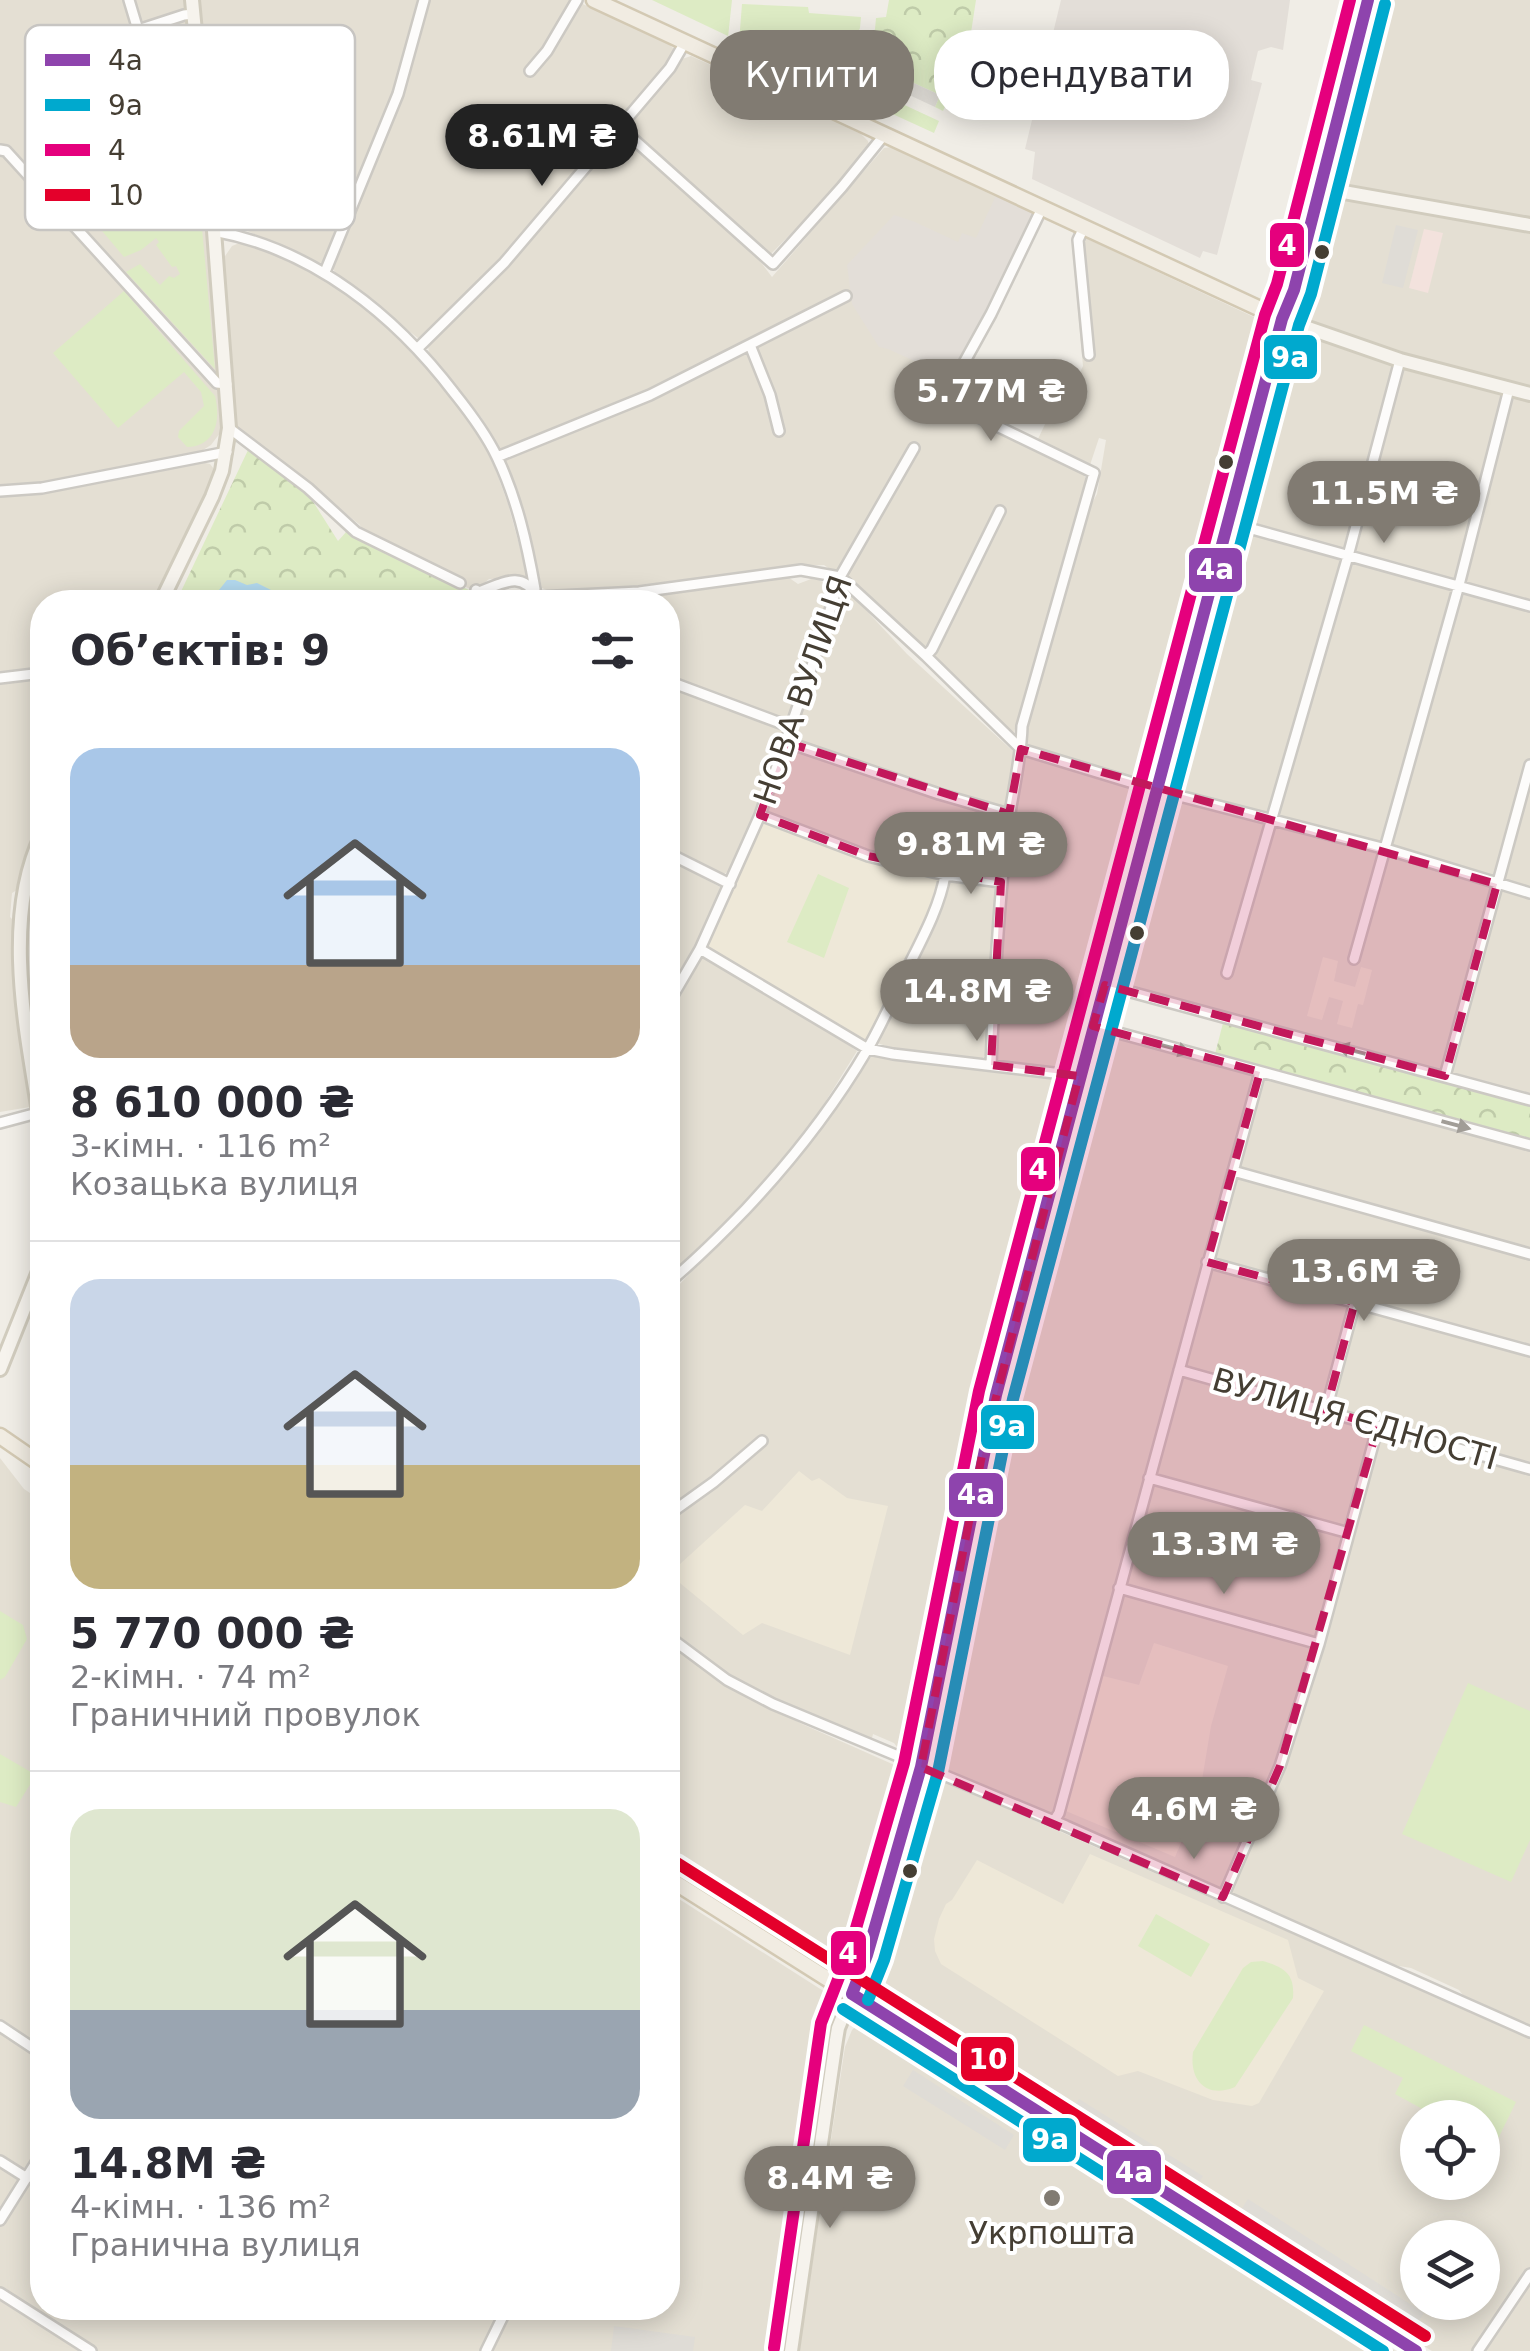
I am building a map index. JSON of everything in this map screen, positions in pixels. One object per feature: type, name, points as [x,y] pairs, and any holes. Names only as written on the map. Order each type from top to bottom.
[{"type":"main road","points":[[594,0],[1282,320]]},
{"type":"main road","points":[[852,1994],[867,1956],[921,1767],[985,1440],[1079,1076],[1282,320],[1294,290],[1368,0]]},
{"type":"main road","points":[[0,1436],[30,1457]]},
{"type":"main road","points":[[680,1886],[1416,2351]]},
{"type":"street","points":[[129,0],[136,25]]},
{"type":"street","points":[[355,199],[398,94],[424,0]]},
{"type":"street","points":[[530,70],[577,0]]},
{"type":"street","points":[[153,25],[184,15],[193,7]]},
{"type":"street","points":[[418,348],[504,263],[670,68],[685,42]]},
{"type":"street","points":[[620,128],[773,264],[885,134]]},
{"type":"street","points":[[0,150],[25,173]]},
{"type":"street","points":[[1321,188],[1530,226]]},
{"type":"street","points":[[944,399],[991,314],[1042,208]]},
{"type":"street","points":[[1084,227],[1078,240],[1089,355]]},
{"type":"street","points":[[77,230],[217,383],[226,384]]},
{"type":"street","points":[[325,272],[342,230]]},
{"type":"street","points":[[167,590],[212,497],[227,452],[229,428],[214,231],[244,236],[325,272],[418,348],[475,419],[497,457],[527,545],[535,590]]},
{"type":"street","points":[[497,457],[650,395],[846,296]]},
{"type":"street","points":[[1282,320],[1400,360],[1530,394]]},
{"type":"street","points":[[750,345],[779,431]]},
{"type":"street","points":[[1227,973],[1348,556],[1400,360]]},
{"type":"street","points":[[904,382],[1094,473],[1022,726],[1022,750],[1009,814],[1002,882],[991,1065]]},
{"type":"street","points":[[1354,959],[1459,585],[1509,389]]},
{"type":"street","points":[[229,428],[308,488],[356,532],[460,583]]},
{"type":"street","name":"НОВА ВУЛИЦЯ","points":[[680,983],[700,949],[760,814],[840,576],[914,448]]},
{"type":"street","points":[[0,491],[42,488],[227,452]]},
{"type":"street","points":[[926,656],[1000,511]]},
{"type":"street","points":[[1227,522],[1530,606]]},
{"type":"street","points":[[655,590],[802,570],[840,576],[1022,750],[1156,790],[1386,849],[1530,893]]},
{"type":"street","points":[[484,590],[522,580],[533,590]]},
{"type":"street","points":[[0,678],[30,674]]},
{"type":"street","points":[[680,685],[791,726]]},
{"type":"street","points":[[786,742],[1009,814]]},
{"type":"street","points":[[1445,1076],[1530,765]]},
{"type":"street","points":[[760,814],[868,856],[945,874],[1002,882]]},
{"type":"street","points":[[680,859],[730,884]]},
{"type":"street","points":[[30,866],[20,920],[20,964],[30,1050]]},
{"type":"street","points":[[680,1272],[782,1171],[820,1122],[868,1049],[919,944],[945,874]]},
{"type":"street","points":[[700,949],[868,1049],[1079,1076]]},
{"type":"street","points":[[1105,984],[1530,1100]]},
{"type":"street","points":[[1093,1026],[1530,1145]]},
{"type":"street","points":[[1054,1821],[1260,1072]]},
{"type":"street","points":[[0,1123],[30,1115]]},
{"type":"street","points":[[1233,1170],[1530,1254]]},
{"type":"street","points":[[1208,1262],[1530,1352]]},
{"type":"street","points":[[0,1369],[30,1294]]},
{"type":"street","points":[[1326,1410],[1355,1302]]},
{"type":"street","name":"ВУЛИЦЯ ЄДНОСТІ","points":[[1179,1370],[1530,1469]]},
{"type":"street","points":[[1224,1896],[1280,1766],[1319,1644],[1378,1426]]},
{"type":"street","points":[[680,1506],[762,1441]]},
{"type":"street","points":[[1149,1478],[1349,1533]]},
{"type":"street","points":[[1119,1588],[1319,1644]]},
{"type":"street","points":[[680,1645],[727,1680],[773,1704],[941,1772],[1530,2032]]},
{"type":"street","points":[[792,2351],[838,2028],[852,1994]]},
{"type":"street","points":[[0,2026],[30,2046]]},
{"type":"street","points":[[0,2161],[26,2178]]},
{"type":"street","points":[[0,2220],[30,2172]]},
{"type":"street","points":[[1478,2351],[1530,2274]]},
{"type":"street","points":[[0,2293],[30,2312]]},
{"type":"street","points":[[42,2320],[91,2351]]},
{"type":"street","points":[[486,2351],[501,2320]]},
{"type":"highlighted area","points":[[786,742],[1009,814],[1021,749],[1497,884],[1445,1076],[1105,985],[1093,1026],[1260,1072],[1207,1262],[1355,1302],[1326,1410],[1378,1426],[1280,1766],[1223,1897],[921,1767],[985,1440],[1079,1076],[991,1065],[1001,882],[868,856],[760,815]]},
{"type":"shaded area","points":[[0,0],[185,0],[187,25],[25,25],[25,230],[206,230],[220,433],[200,452],[37,484],[0,486]]},
{"type":"shaded area","points":[[199,0],[420,0],[393,97],[355,189],[355,25],[202,25]]},
{"type":"shaded area","points":[[429,0],[574,0],[669,44],[674,53],[503,259],[418,338],[335,274],[333,266],[348,230],[355,230],[355,212],[401,100]]},
{"type":"shaded area","points":[[1061,0],[1290,0],[1283,50],[1271,47],[1258,51],[1251,80],[1262,83],[1217,255],[1203,251],[1200,258],[1032,179],[1035,152],[1025,149],[1032,120],[1229,120],[1229,30],[1054,30]]},
{"type":"shaded area","points":[[1379,0],[1530,0],[1530,221],[1333,184]]},
{"type":"shaded area","points":[[691,56],[710,65],[710,120],[830,120],[868,141],[869,145],[825,199],[769,256],[628,126],[679,60]]},
{"type":"shaded area","points":[[914,83],[934,92],[934,107],[914,97]]},
{"type":"shaded area","points":[[621,135],[703,206],[772,277],[884,148],[892,147],[1026,211],[1030,223],[937,399],[1062,462],[1087,480],[1014,732],[1008,731],[850,583],[824,565],[640,587],[542,588],[530,536],[499,448],[481,417],[429,353],[428,346],[552,217]]},
{"type":"shaded area","points":[[1000,187],[1042,208],[954,379],[879,347],[852,304],[847,265],[894,215],[958,242],[962,233],[976,238]]},
{"type":"shaded area","points":[[1336,199],[1530,230],[1530,390],[1391,352],[1296,318],[1315,261],[1324,213]]},
{"type":"shaded area","points":[[1396,225],[1418,230],[1403,288],[1382,283]]},
{"type":"shaded area","points":[[1424,229],[1443,233],[1428,293],[1409,288]]},
{"type":"shaded area","points":[[245,230],[338,230],[325,261],[320,263]]},
{"type":"shaded area","points":[[1077,234],[1258,319],[1269,334],[1248,409],[1237,433],[1219,517],[1147,784],[1025,744],[1036,688],[1089,509],[1097,494],[1106,440],[1099,438],[1090,465],[1037,441],[1056,401],[1061,403],[1066,392],[1070,393],[1083,366],[1072,245]]},
{"type":"shaded area","points":[[242,242],[329,282],[378,319],[423,363],[471,424],[491,457],[528,577],[489,579],[476,590],[459,584],[361,530],[360,525],[237,427],[223,259],[232,246]]},
{"type":"shaded area","points":[[1282,320],[1530,397],[1530,1098],[1105,984]]},
{"type":"shaded area","points":[[201,462],[214,469],[203,500],[158,590],[30,590],[30,669],[0,673],[0,496],[38,493]]},
{"type":"shaded area","points":[[788,577],[798,584],[820,580],[830,597],[747,834],[724,874],[680,853],[680,591]]},
{"type":"shaded area","points":[[844,591],[1015,753],[1005,805],[1000,808],[970,800],[792,739]]},
{"type":"shaded area","points":[[30,678],[30,850],[17,890],[12,893],[10,917],[15,922],[18,1031],[30,1107],[0,1112],[0,682]]},
{"type":"shaded area","points":[[790,748],[1000,814],[1003,821],[995,876],[947,872],[870,852],[769,812],[767,808]]},
{"type":"shaded area","points":[[1031,755],[1145,792],[1088,992],[1074,1061],[1066,1068],[996,1058],[1000,942],[1014,817],[1026,757]]},
{"type":"shaded area","points":[[760,815],[815,836],[945,875],[868,1049],[700,949]]},
{"type":"shaded area","points":[[680,865],[720,887],[680,976]]},
{"type":"shaded area","points":[[952,878],[996,885],[987,1053],[983,1058],[899,1050],[877,1043]]},
{"type":"shaded area","points":[[1323,957],[1338,961],[1334,981],[1355,987],[1361,967],[1372,970],[1352,1028],[1337,1024],[1343,1001],[1329,997],[1322,1020],[1307,1016]]},
{"type":"shaded area","points":[[701,959],[857,1051],[809,1128],[775,1170],[680,1266],[680,997]]},
{"type":"shaded area","points":[[1106,1034],[1530,1149],[1530,2026],[1411,1968],[1393,1965],[940,1766],[933,1759],[1015,1357],[1098,1040]]},
{"type":"shaded area","points":[[873,1055],[1067,1083],[986,1393],[977,1394],[956,1510],[961,1512],[913,1756],[909,1749],[900,1751],[894,1743],[873,1734],[871,1742],[763,1694],[732,1677],[680,1639],[680,1284],[798,1159]]},
{"type":"shaded area","points":[[0,1458],[30,1493],[30,2320],[680,2320],[680,1900],[825,1992],[829,1999],[825,2041],[820,2043],[806,2173],[801,2177],[796,2211],[799,2215],[780,2351],[0,2351]]},
{"type":"shaded area","points":[[799,1471],[812,1481],[819,1478],[847,1498],[888,1506],[850,1655],[762,1623],[743,1635],[680,1583],[680,1564],[745,1505],[762,1511]]},
{"type":"shaded area","points":[[1154,1643],[1228,1666],[1211,1726],[1201,1786],[1175,1857],[1066,1811],[1103,1676],[1139,1685]]},
{"type":"shaded area","points":[[680,1652],[750,1699],[908,1771],[856,1949],[842,1961],[824,1962],[680,1873]]},
{"type":"shaded area","points":[[936,1777],[1530,2038],[1530,2351],[1432,2351],[882,2003],[873,1992],[871,1978],[927,1781]]},
{"type":"shaded area","points":[[1090,1854],[1288,1940],[1298,1978],[1324,1991],[1259,2103],[1252,2106],[1213,2100],[1138,2071],[1118,2076],[941,1964],[934,1939],[939,1919],[977,1860],[1063,1904]]},
{"type":"shaded area","points":[[868,2024],[1046,2130],[1262,2266],[1307,2300],[1314,2299],[1395,2351],[799,2351],[845,2047],[856,2026]]},
{"type":"shaded area","points":[[913,2070],[1014,2135],[1005,2150],[903,2086]]},
{"type":"shaded area","points":[[1079,2099],[1203,2176],[1198,2185],[1074,2107]]},
{"type":"shaded area","points":[[1248,2199],[1400,2297],[1400,2320],[1420,2320],[1414,2329],[1237,2216]]},
{"type":"shaded area","points":[[614,2326],[695,2337],[693,2351],[611,2351]]},
{"type":"green space","points":[[652,0],[732,0],[729,30],[715,30]]},
{"type":"green space","points":[[889,0],[976,0],[971,30],[934,30],[934,92],[914,83],[914,30],[875,30],[876,18],[886,17]]},
{"type":"green space","points":[[742,4],[808,7],[809,13],[861,17],[859,30],[740,30]]},
{"type":"green space","points":[[178,19],[180,25],[160,25]]},
{"type":"green space","points":[[914,109],[939,121],[934,133],[906,120],[914,120]]},
{"type":"green space","points":[[101,230],[202,230],[215,369],[126,272],[140,264],[160,285],[169,276],[180,274],[156,245],[156,238],[124,257]]},
{"type":"green space","points":[[124,291],[215,396],[214,430],[197,446],[187,447],[178,437],[179,431],[204,406],[201,392],[184,372],[118,428],[53,353]]},
{"type":"green space","points":[[249,448],[307,492],[338,541],[347,531],[469,590],[182,590]]},
{"type":"green space","points":[[818,874],[849,888],[824,958],[787,942]]},
{"type":"green space","points":[[1223,1023],[1530,1106],[1530,1139],[1215,1054]]},
{"type":"green space","points":[[0,1611],[23,1625],[27,1639],[0,1680]]},
{"type":"green space","points":[[1468,1683],[1530,1711],[1530,1840],[1511,1882],[1402,1834]]},
{"type":"green space","points":[[0,1754],[30,1772],[30,1785],[16,1807],[0,1802]]},
{"type":"green space","points":[[1156,1914],[1210,1944],[1191,1977],[1138,1946]]},
{"type":"green space","points":[[1263,1961],[1287,1973],[1293,1998],[1235,2087],[1208,2089],[1197,2079],[1193,2052],[1243,1968],[1251,1962]]},
{"type":"green space","points":[[1364,2025],[1516,2102],[1500,2135],[1500,2100],[1406,2100],[1395,2094],[1403,2078],[1351,2051]]},
{"type":"water","points":[[227,580],[235,580],[271,590],[219,590]]},
{"type":"transit line","name":"4","points":[[774,2348],[821,2023],[850,1949],[904,1763],[979,1391],[1350,0]]},
{"type":"transit line","name":"4а","points":[[852,1994],[867,1955],[921,1767],[996,1395],[1282,319],[1294,290],[1368,0]]},
{"type":"transit line","name":"9а","points":[[868,2000],[884,1960],[938,1772],[1013,1399],[1299,325],[1311,294],[1385,4]]},
{"type":"transit line","name":"10","points":[[680,1865],[1425,2336]]},
{"type":"transit line","name":"4а","points":[[852,1994],[1416,2351]]},
{"type":"transit line","name":"9а","points":[[843,2009],[1383,2351]]},
{"type":"place","name":"Укрпошта","points":[[1052,2198]]}]
